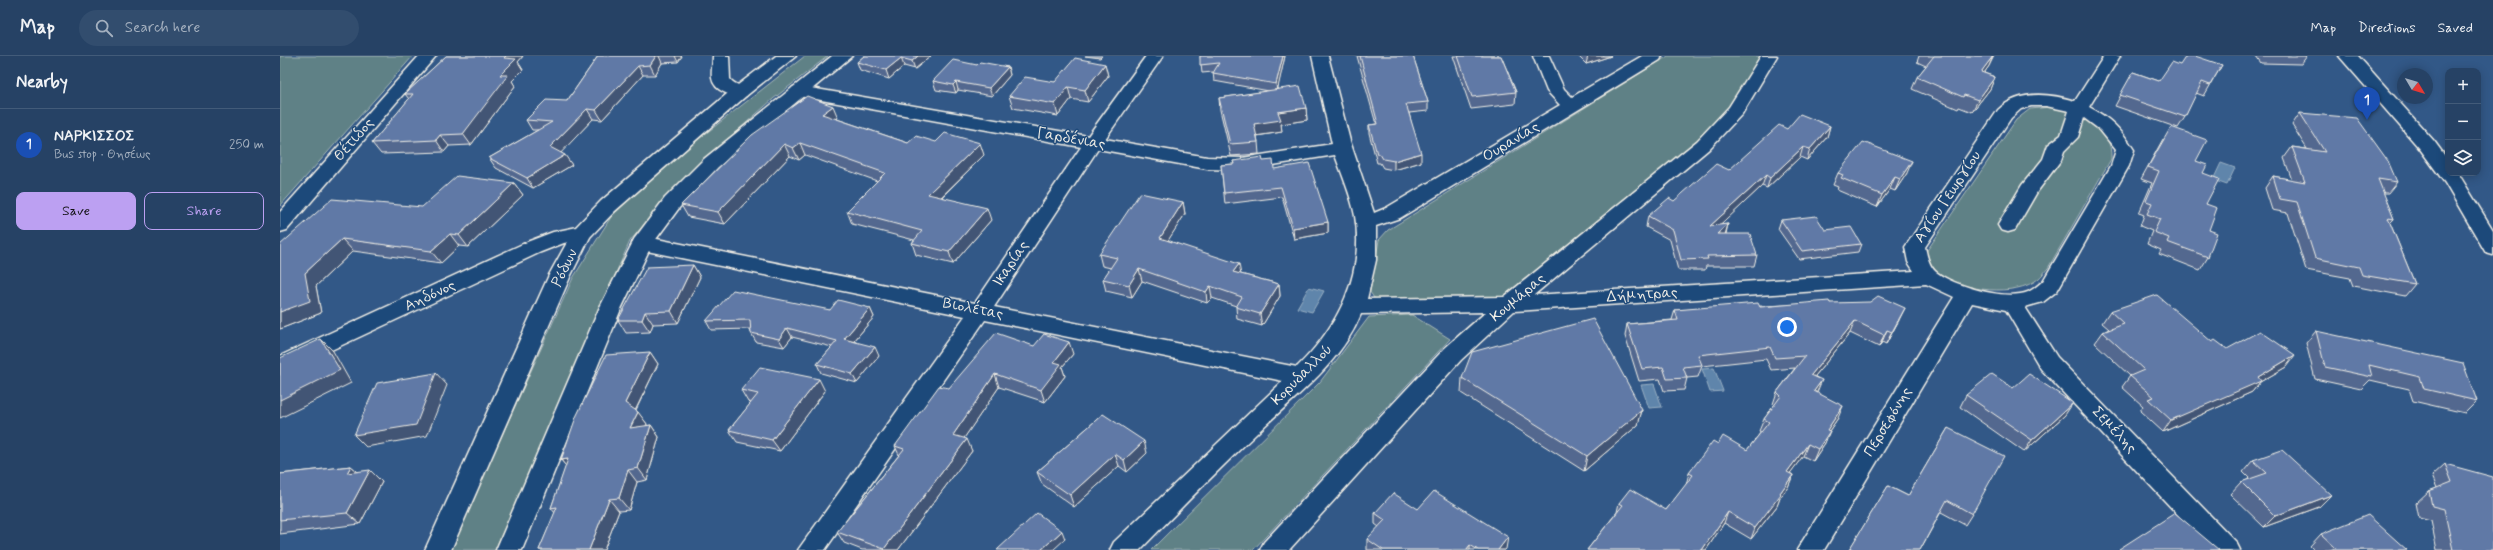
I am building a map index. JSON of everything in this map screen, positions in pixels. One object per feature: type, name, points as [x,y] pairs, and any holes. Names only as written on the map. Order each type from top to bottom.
[{"type":"street","name":"Θέτιδος","points":[[280,224],[428,56]]},
{"type":"street","points":[[721,56],[721,80],[727,87],[740,92]]},
{"type":"street","name":"Ρόδων","points":[[438,550],[560,275],[582,233],[646,172],[740,92],[787,56]]},
{"type":"street","points":[[509,550],[610,309],[642,243],[672,203],[711,163],[843,56]]},
{"type":"street","name":"Ικαρίας","points":[[811,550],[980,311],[1093,143],[1155,56]]},
{"type":"street","name":"Κορυδαλλού","points":[[1123,550],[1249,426],[1304,377],[1337,339],[1355,307],[1362,280],[1366,250],[1365,223],[1342,148],[1320,56]]},
{"type":"street","points":[[1541,56],[1556,91],[1571,106]]},
{"type":"street","name":"Ουρανίας","points":[[1365,223],[1393,213],[1654,56]]},
{"type":"street","name":"Κουμάρας","points":[[1273,550],[1453,354],[1509,304],[1703,145],[1736,110],[1769,56]]},
{"type":"street","points":[[2008,225],[2029,189],[2052,160],[2055,149],[2069,137],[2079,108],[2112,56]]},
{"type":"street","points":[[2348,56],[2427,145],[2453,180],[2493,248]]},
{"type":"street","name":"Γαρδένιας","points":[[799,91],[1207,163],[1242,164],[1342,148]]},
{"type":"street","name":"Αγίου Γεωργίου","points":[[2036,100],[2079,108],[2104,122],[2119,136],[2125,150],[2120,166],[2050,286],[2033,298],[2012,302],[1988,300],[1966,295],[1929,277],[1918,262],[1915,247],[2004,114],[2015,105],[2036,100]]},
{"type":"street","name":"Αηδόνος","points":[[280,366],[534,247],[560,237],[582,233]]},
{"type":"street","name":"Βιολέτας","points":[[642,243],[1304,377]]},
{"type":"street","name":"Δήμητρας","points":[[1355,307],[1509,304],[1929,277]]},
{"type":"street","name":"Περσεφόνης","points":[[1810,550],[1966,295]]},
{"type":"street","name":"Σεμέλης","points":[[2012,302],[2025,327],[2049,363],[2227,550]]},
{"type":"green space","points":[[280,56],[413,56],[280,206]]},
{"type":"green space","points":[[805,56],[828,56],[773,99],[683,179],[630,241],[495,550],[450,550],[573,278],[611,217],[659,170]]},
{"type":"green space","points":[[1668,56],[1760,56],[1731,106],[1717,124],[1501,298],[1382,300],[1374,298],[1370,292],[1379,240],[1388,230]]},
{"type":"green space","points":[[2051,107],[2083,117],[2092,122],[2106,137],[2110,147],[2111,159],[2048,268],[2039,278],[2028,285],[2003,290],[1975,288],[1950,281],[1936,271],[1928,259],[1926,252],[2016,120],[2030,109]]},
{"type":"green space","points":[[1412,315],[1450,339],[1253,550],[1151,550],[1320,382],[1369,317]]},
{"type":"water","points":[[2221,163],[2235,168],[2227,185],[2213,180]]},
{"type":"water","points":[[1309,287],[1324,291],[1312,312],[1297,308]]},
{"type":"water","points":[[1714,368],[1723,391],[1710,392],[1702,369]]},
{"type":"water","points":[[1654,384],[1662,407],[1649,408],[1641,385]]},
{"type":"building","points":[[446,56],[506,56],[504,58],[516,59],[500,75],[508,75],[463,134],[440,135],[436,140],[372,143],[413,94],[405,94]]},
{"type":"building","points":[[598,56],[656,56],[650,65],[638,66],[596,110],[587,109],[550,147],[565,155],[527,178],[489,158],[552,122],[526,120],[546,100],[567,101]]},
{"type":"building","points":[[864,56],[918,56],[912,61],[901,58],[886,70],[857,62]]},
{"type":"building","points":[[1200,56],[1283,56],[1276,84],[1213,73],[1219,63],[1200,65]]},
{"type":"building","points":[[1360,56],[1413,56],[1428,102],[1406,104],[1421,153],[1394,161],[1383,159],[1380,154],[1377,154],[1369,125],[1378,124]]},
{"type":"building","points":[[1458,56],[1501,56],[1516,92],[1472,97]]},
{"type":"building","points":[[1934,56],[1993,56],[1981,72],[1995,77],[1978,100],[1964,95],[1963,97],[1917,77]]},
{"type":"building","points":[[2186,56],[2195,56],[2222,65],[2210,85],[2202,82],[2185,117],[2120,95],[2133,72],[2159,81],[2172,62],[2180,65]]},
{"type":"building","points":[[1075,58],[1105,64],[1085,90],[1068,87],[1055,104],[1009,96],[1025,77],[1055,82]]},
{"type":"building","points":[[953,60],[977,65],[980,62],[1008,67],[989,88],[956,82],[953,85],[933,81]]},
{"type":"building","points":[[1300,86],[1306,108],[1278,112],[1281,120],[1254,124],[1258,142],[1230,144],[1219,98]]},
{"type":"building","points":[[807,96],[833,106],[822,114],[908,143],[916,136],[936,142],[945,133],[980,143],[928,194],[987,208],[949,252],[912,243],[922,231],[847,211],[885,173],[800,143],[793,148],[784,144],[718,212],[681,205],[752,135]]},
{"type":"building","points":[[2300,113],[2357,118],[2388,161],[2397,182],[2378,179],[2394,219],[2388,218],[2415,284],[2362,275],[2359,267],[2315,258],[2297,202],[2280,199],[2273,176],[2305,182],[2292,147],[2325,152]]},
{"type":"building","points":[[1800,114],[1830,126],[1810,149],[1803,147],[1770,178],[1766,175],[1710,226],[1728,224],[1717,234],[1750,234],[1757,255],[1707,256],[1708,259],[1681,260],[1673,230],[1648,216],[1669,198],[1674,201],[1716,164],[1729,170],[1779,125],[1787,129]]},
{"type":"building","points":[[2171,127],[2207,140],[2196,161],[2207,165],[2203,173],[2219,179],[2206,204],[2217,208],[2209,230],[2217,233],[2208,257],[2167,242],[2169,238],[2154,232],[2160,219],[2147,214],[2152,203],[2146,201],[2159,171],[2148,167]]},
{"type":"building","points":[[1863,142],[1912,161],[1900,179],[1895,177],[1882,195],[1841,178],[1843,175],[1838,173]]},
{"type":"building","points":[[1262,157],[1263,161],[1273,160],[1274,169],[1309,163],[1328,222],[1293,228],[1281,187],[1224,193],[1221,165],[1234,164],[1233,161]]},
{"type":"building","points":[[457,176],[514,183],[459,235],[450,234],[431,251],[342,239],[305,273],[310,301],[280,312],[280,245],[332,199],[422,207]]},
{"type":"building","points":[[1140,193],[1183,202],[1160,238],[1239,264],[1233,272],[1279,284],[1260,314],[1236,307],[1242,297],[1210,286],[1206,292],[1139,269],[1129,285],[1103,279],[1117,258],[1099,254]]},
{"type":"building","points":[[1816,216],[1825,230],[1851,227],[1861,244],[1802,251],[1781,220]]},
{"type":"building","points":[[693,265],[671,311],[645,312],[642,320],[618,320],[647,267]]},
{"type":"building","points":[[733,290],[830,310],[838,300],[870,308],[844,339],[875,347],[852,374],[817,364],[837,341],[787,328],[779,339],[751,333],[750,320],[706,321]]},
{"type":"building","points":[[2157,295],[2212,342],[2215,340],[2227,349],[2260,331],[2295,355],[2258,377],[2261,381],[2171,420],[2148,399],[2154,397],[2130,376],[2144,370],[2103,332],[2124,324],[2110,311]]},
{"type":"building","points":[[1878,296],[1905,308],[1892,332],[1887,330],[1884,335],[1855,321],[1811,375],[1822,380],[1814,391],[1843,406],[1827,430],[1830,431],[1818,449],[1808,444],[1787,472],[1793,475],[1780,493],[1781,494],[1755,528],[1728,512],[1702,550],[1587,550],[1623,505],[1619,503],[1630,489],[1666,510],[1693,475],[1689,473],[1713,441],[1718,444],[1723,436],[1747,450],[1769,422],[1764,419],[1781,396],[1777,392],[1805,356],[1775,358],[1770,347],[1698,355],[1702,365],[1683,367],[1687,378],[1667,379],[1663,367],[1642,369],[1627,324],[1678,320],[1675,310],[1758,303],[1760,307],[1829,301],[1830,303],[1870,302]]},
{"type":"building","points":[[1593,319],[1642,410],[1587,456],[1462,378],[1472,352]]},
{"type":"building","points":[[2316,331],[2463,363],[2477,401],[2424,389],[2420,377],[2369,365],[2372,377],[2325,367]]},
{"type":"building","points":[[996,333],[1034,346],[1044,334],[1069,342],[1054,362],[1061,364],[1041,390],[995,374],[953,435],[967,439],[884,549],[837,532],[904,449],[895,446],[939,386],[949,388]]},
{"type":"building","points":[[321,339],[340,370],[280,400],[280,358]]},
{"type":"building","points":[[650,352],[625,403],[638,412],[630,428],[651,425],[638,468],[628,470],[619,498],[609,499],[589,550],[539,550],[557,507],[551,508],[568,459],[561,460],[576,417],[606,355]]},
{"type":"building","points":[[760,367],[819,379],[772,440],[729,430],[758,394],[741,390]]},
{"type":"building","points":[[436,373],[416,425],[354,435],[377,383]]},
{"type":"building","points":[[1992,374],[2013,388],[2029,374],[2073,403],[2032,440],[1966,395]]},
{"type":"building","points":[[1103,414],[1144,441],[1124,460],[1115,454],[1070,495],[1037,472]]},
{"type":"building","points":[[1948,428],[2004,456],[1972,514],[1947,500],[1920,550],[1854,550],[1850,548],[1888,486],[1908,496]]},
{"type":"building","points":[[2282,450],[2331,495],[2275,516],[2241,482],[2267,473],[2253,460]]},
{"type":"building","points":[[2445,464],[2493,477],[2493,550],[2453,550],[2444,509],[2432,506],[2429,491],[2452,482]]},
{"type":"building","points":[[351,466],[347,473],[370,470],[347,513],[280,520],[280,474]]},
{"type":"building","points":[[1434,491],[1508,537],[1498,550],[1478,550],[1470,545],[1466,550],[1383,550],[1367,539],[1385,520],[1375,513],[1393,493],[1418,509]]},
{"type":"building","points":[[1037,513],[1062,531],[1041,550],[997,550]]},
{"type":"building","points":[[2175,513],[2219,550],[2119,549]]},
{"type":"building","points":[[2368,515],[2407,550],[2329,550],[2336,548],[2321,534]]},
{"type":"place","name":"ΝΑΡΚΙΣΣΟΣ","points":[[2367,120]]}]
